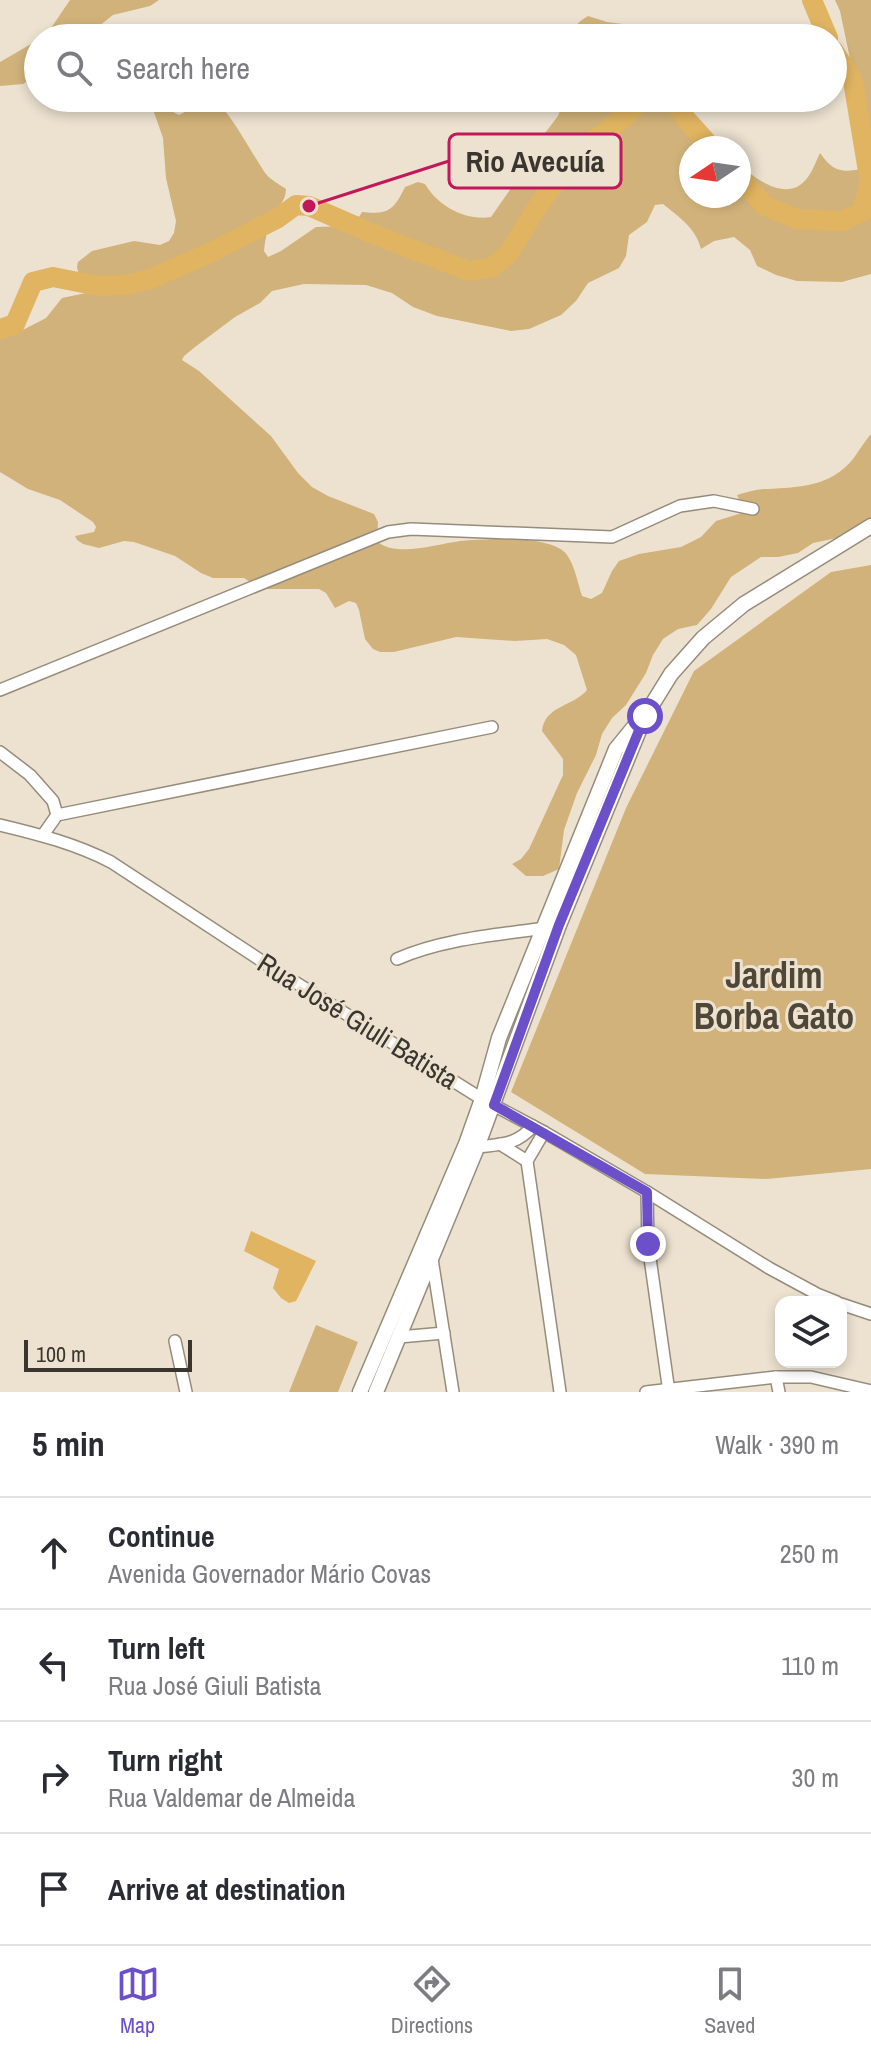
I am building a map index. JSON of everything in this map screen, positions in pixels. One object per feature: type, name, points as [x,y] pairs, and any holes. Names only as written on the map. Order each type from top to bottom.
[{"type":"main road","points":[[360,1392],[460,1157],[488,1102],[650,709],[671,674],[703,638],[744,604],[871,526]]},
{"type":"main road","points":[[376,1392],[478,1147],[499,1038],[616,749],[650,709]]},
{"type":"street","points":[[0,690],[388,532],[411,529],[612,537],[680,506],[714,501],[753,509]]},
{"type":"street","points":[[43,835],[57,815],[492,727]]},
{"type":"street","points":[[0,752],[30,775],[53,801],[57,815]]},
{"type":"street","name":"Rua José Giuli Batista","points":[[0,825],[43,835],[88,850],[111,862],[282,974],[488,1102],[822,1296]]},
{"type":"street","points":[[397,959],[453,943],[545,928]]},
{"type":"street","points":[[478,1147],[514,1141],[538,1129]]},
{"type":"street","points":[[538,1129],[527,1161],[560,1392]]},
{"type":"street","points":[[500,1144],[527,1161]]},
{"type":"street","points":[[647,1192],[648,1244],[669,1390]]},
{"type":"street","points":[[432,1259],[453,1392]]},
{"type":"street","name":"Rua José Giuli Batista","points":[[847,1306],[871,1314]]},
{"type":"street","points":[[399,1337],[444,1333]]},
{"type":"street","points":[[175,1341],[186,1392]]},
{"type":"street","points":[[776,1377],[779,1392]]},
{"type":"street","points":[[646,1392],[776,1377],[811,1377],[871,1391]]},
{"type":"shaded area","points":[[70,0],[159,0],[150,6],[113,15],[102,24],[54,24]]},
{"type":"shaded area","points":[[835,0],[871,0],[871,274],[842,282],[797,281],[776,275],[757,266],[750,250],[734,237],[714,241],[701,249],[691,229],[663,204],[655,205],[647,222],[629,235],[626,256],[619,268],[588,283],[576,301],[561,315],[529,329],[511,331],[437,316],[413,307],[392,293],[366,285],[304,284],[272,291],[260,303],[235,317],[195,347],[182,360],[199,371],[271,436],[312,487],[374,514],[378,522],[377,541],[385,546],[405,549],[500,539],[547,544],[567,555],[582,596],[591,599],[602,593],[619,561],[639,554],[681,547],[701,537],[716,521],[745,512],[737,495],[814,484],[834,475],[853,459],[871,434],[871,531],[813,543],[798,553],[761,557],[731,577],[697,625],[678,629],[663,639],[626,705],[612,718],[602,734],[564,830],[559,869],[543,876],[526,876],[512,864],[529,849],[563,775],[563,759],[542,731],[544,722],[554,711],[587,690],[576,655],[564,645],[547,639],[515,641],[456,637],[394,652],[380,652],[365,639],[356,603],[349,601],[335,608],[326,593],[319,589],[260,589],[244,578],[213,578],[175,556],[134,542],[124,541],[99,548],[83,544],[75,536],[94,532],[96,527],[93,522],[60,500],[28,489],[0,472],[0,339],[46,318],[62,298],[91,292],[91,287],[79,276],[77,267],[78,262],[92,251],[134,241],[160,245],[169,241],[174,233],[176,221],[166,178],[163,138],[154,112],[179,115],[185,112],[225,112],[266,174],[286,189],[268,230],[264,251],[268,257],[316,227],[348,226],[356,222],[362,212],[378,213],[389,209],[405,187],[418,182],[425,184],[437,199],[453,210],[472,217],[491,217],[560,112],[680,112],[707,136],[679,136],[679,208],[751,208],[751,174],[773,187],[792,189],[808,177],[820,153],[840,170],[866,168],[857,92],[847,44],[847,24],[843,24]]},
{"type":"shaded area","points":[[588,16],[623,24],[578,24]]},
{"type":"shaded area","points":[[24,48],[24,83],[0,86],[0,62]]},
{"type":"shaded area","points":[[871,565],[871,1169],[767,1179],[645,1174],[511,1092],[626,808],[694,671],[831,572]]},
{"type":"shaded area","points":[[251,1231],[316,1261],[296,1301],[289,1303],[273,1288],[279,1269],[244,1251]]},
{"type":"shaded area","points":[[316,1325],[358,1342],[338,1392],[289,1392]]},
{"type":"waterway","points":[[812,0],[822,24]]},
{"type":"waterway","points":[[751,191],[765,206],[797,219],[842,221],[862,212],[870,183],[853,81],[847,72]]},
{"type":"waterway","points":[[0,329],[15,324],[33,282],[53,277],[98,286],[126,285],[150,279],[212,252],[278,218],[296,205],[309,206],[469,271],[493,267],[508,254],[540,203],[579,152],[630,112]]},
{"type":"waterway","points":[[681,112],[701,136]]},
{"type":"place","name":"Rio Avecuía","points":[[309,206]]},
{"type":"district","name":"Jardim Borba Gato","points":[[774,996]]},
{"type":"route","points":[[645,716],[559,925],[494,1105],[647,1192],[648,1244]]}]
